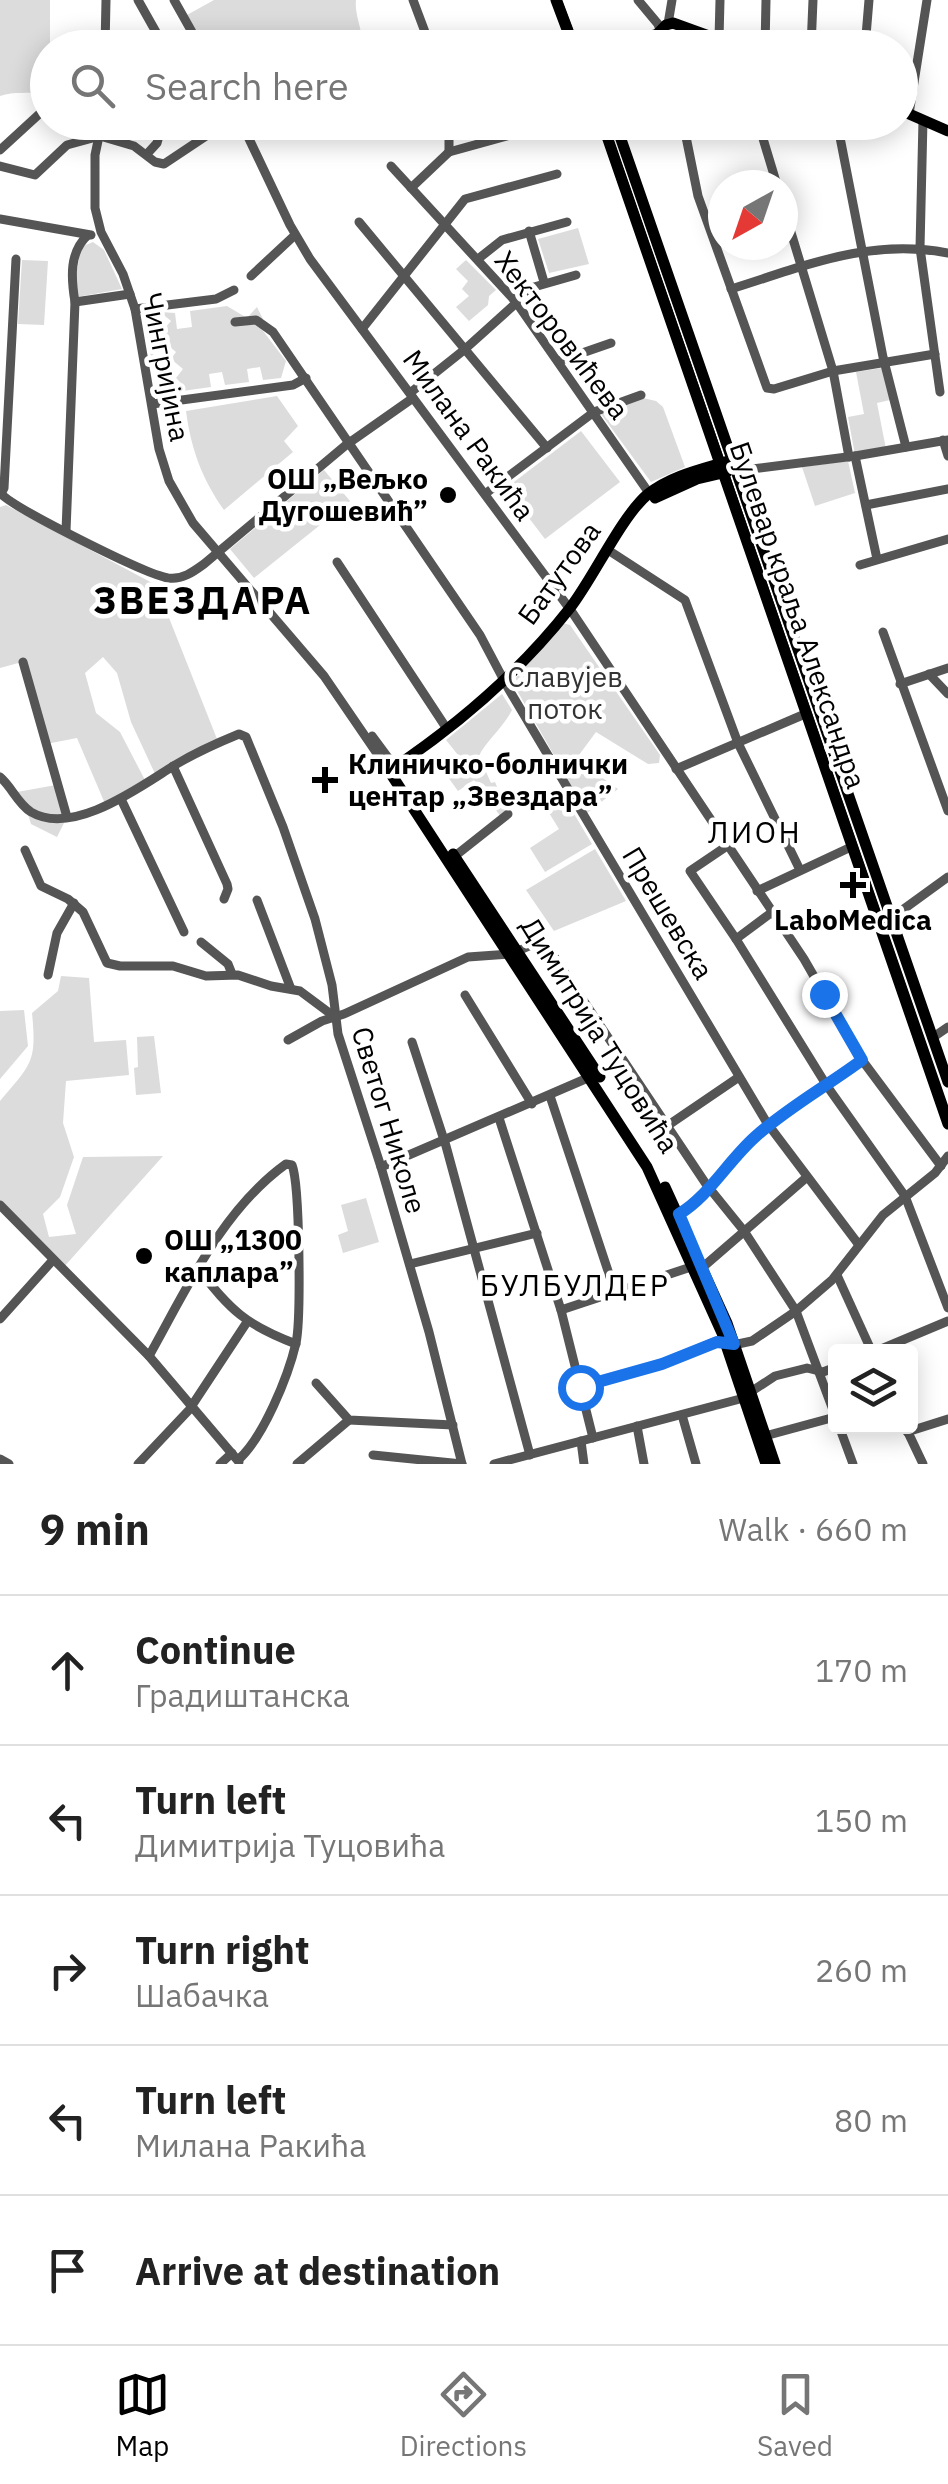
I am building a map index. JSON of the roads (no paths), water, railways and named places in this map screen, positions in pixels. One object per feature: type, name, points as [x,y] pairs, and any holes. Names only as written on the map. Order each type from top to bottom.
[{"type":"main road","points":[[556,0],[567,30]]},
{"type":"main road","points":[[662,29],[679,24],[695,30]]},
{"type":"main road","points":[[918,118],[948,131]]},
{"type":"main road","name":"Булевар краља Александра","points":[[608,140],[852,847],[948,1082]]},
{"type":"main road","name":"Булевар краља Александра","points":[[621,140],[734,465],[948,1124]]},
{"type":"main road","name":"Батутова","points":[[392,770],[505,682],[569,608],[650,493],[679,476],[734,465]]},
{"type":"main road","name":"Батутова","points":[[630,518],[665,492],[720,468]]},
{"type":"main road","name":"Димитрија Туцовића","points":[[392,770],[455,856],[515,953],[646,1167],[698,1266]]},
{"type":"main road","name":"Димитрија Туцовића","points":[[392,770],[632,1128],[679,1214],[775,1464]]},
{"type":"main road","name":"Димитрија Туцовића","points":[[748,1395],[766,1464]]},
{"type":"street","points":[[105,30],[106,0]]},
{"type":"street","points":[[138,0],[154,30]]},
{"type":"street","points":[[174,0],[190,30]]},
{"type":"street","points":[[413,0],[425,30]]},
{"type":"street","points":[[638,0],[662,29]]},
{"type":"street","points":[[662,29],[672,0]]},
{"type":"street","points":[[719,30],[720,0]]},
{"type":"street","points":[[765,30],[766,0]]},
{"type":"street","points":[[811,30],[813,0]]},
{"type":"street","points":[[867,30],[868,0]]},
{"type":"street","points":[[918,46],[927,0]]},
{"type":"street","points":[[923,120],[920,248],[940,392]]},
{"type":"street","points":[[0,150],[30,123]]},
{"type":"street","points":[[0,166],[35,175],[67,146],[87,140]]},
{"type":"street","name":"Чингријина","points":[[99,140],[94,155],[94,202],[104,238],[135,310],[161,457],[186,514],[217,552]]},
{"type":"street","points":[[116,140],[158,164],[164,164],[194,140]]},
{"type":"street","points":[[146,154],[158,140]]},
{"type":"street","name":"Милана Ракића","points":[[250,140],[295,235],[332,291],[569,608],[804,960],[862,1060],[941,1166]]},
{"type":"street","points":[[449,140],[449,152]]},
{"type":"street","points":[[411,188],[449,152],[492,140]]},
{"type":"street","points":[[687,140],[698,196],[767,388],[833,371],[935,354]]},
{"type":"street","points":[[763,140],[772,170]]},
{"type":"street","points":[[841,140],[884,362],[906,447]]},
{"type":"street","name":"Хекторовићева","points":[[391,166],[516,302],[650,493]]},
{"type":"street","points":[[362,329],[468,197],[557,174]]},
{"type":"street","points":[[0,219],[104,238]]},
{"type":"street","points":[[359,222],[547,448]]},
{"type":"street","points":[[478,259],[502,240],[567,222]]},
{"type":"street","points":[[528,232],[544,282]]},
{"type":"street","points":[[66,531],[74,263],[78,247],[88,235]]},
{"type":"street","points":[[251,276],[295,235]]},
{"type":"street","points":[[731,290],[862,250],[920,248],[948,253]]},
{"type":"street","points":[[798,255],[833,371],[877,559]]},
{"type":"street","points":[[16,259],[4,488],[0,493],[24,512],[170,578],[194,572],[411,395],[516,302],[544,282],[576,275]]},
{"type":"street","points":[[135,310],[216,299],[234,290]]},
{"type":"street","points":[[75,302],[130,294]]},
{"type":"street","name":"Прешевска","points":[[235,322],[256,320],[268,328],[350,442],[480,635],[769,1126],[860,1246]]},
{"type":"street","points":[[559,362],[611,344]]},
{"type":"street","points":[[152,404],[294,385],[306,378]]},
{"type":"street","points":[[484,494],[594,412],[641,395]]},
{"type":"street","points":[[734,465],[852,457],[946,440],[948,456]]},
{"type":"street","points":[[866,505],[948,489]]},
{"type":"street","points":[[860,565],[948,539]]},
{"type":"street","points":[[608,550],[685,600],[738,742],[800,870]]},
{"type":"street","name":"Димитрија Туцовића","points":[[217,552],[307,656],[392,770]]},
{"type":"street","points":[[337,562],[447,730]]},
{"type":"street","points":[[882,632],[944,788],[948,811]]},
{"type":"street","points":[[23,662],[68,817]]},
{"type":"street","points":[[900,684],[948,668]]},
{"type":"street","points":[[929,674],[948,694]]},
{"type":"street","points":[[676,769],[805,714]]},
{"type":"street","name":"Светог Николе","points":[[174,766],[238,734],[246,737],[283,826],[316,919],[332,985],[335,1017],[410,1264],[462,1464]]},
{"type":"street","points":[[0,777],[31,812],[68,817],[121,799],[174,766],[226,884],[228,892],[224,899]]},
{"type":"street","points":[[121,799],[184,932]]},
{"type":"street","points":[[455,856],[508,814]]},
{"type":"street","points":[[727,846],[690,870],[826,1086],[905,1196],[948,1308]]},
{"type":"street","points":[[757,891],[852,847]]},
{"type":"street","points":[[24,850],[41,886],[74,903],[87,919],[104,960],[112,965],[173,966],[206,976],[232,974],[305,994],[335,1017]]},
{"type":"street","points":[[885,923],[948,877]]},
{"type":"street","points":[[256,900],[291,989]]},
{"type":"street","points":[[48,976],[57,933],[74,903]]},
{"type":"street","points":[[736,939],[772,913]]},
{"type":"street","points":[[288,1040],[468,957],[515,953],[544,940],[708,1188],[744,1231],[796,1311],[828,1398]]},
{"type":"street","points":[[200,942],[228,964],[232,974]]},
{"type":"street","points":[[464,995],[532,1104]]},
{"type":"street","points":[[932,1038],[948,1027]]},
{"type":"street","points":[[412,1042],[445,1142],[530,1455]]},
{"type":"street","points":[[679,1214],[769,1126],[862,1060]]},
{"type":"street","points":[[382,1167],[590,1077]]},
{"type":"street","points":[[667,1126],[739,1077]]},
{"type":"street","points":[[550,1096],[615,1292]]},
{"type":"street","points":[[499,1118],[561,1310],[594,1438]]},
{"type":"street","points":[[580,1387],[662,1364],[717,1342],[752,1341],[837,1276],[880,1219],[948,1156]]},
{"type":"street","points":[[149,1356],[198,1269],[262,1185],[284,1165],[292,1166],[298,1203],[296,1344],[260,1436],[237,1459],[220,1464]]},
{"type":"street","points":[[561,1310],[698,1266],[807,1178]]},
{"type":"street","points":[[0,1205],[149,1356],[237,1459]]},
{"type":"street","points":[[410,1264],[536,1232]]},
{"type":"street","points":[[0,1319],[53,1260]]},
{"type":"street","points":[[198,1269],[228,1306],[247,1322],[296,1344]]},
{"type":"street","points":[[837,1276],[869,1344]]},
{"type":"street","points":[[892,1344],[948,1321]]},
{"type":"street","points":[[138,1464],[192,1407],[247,1322]]},
{"type":"street","points":[[494,1464],[748,1395],[775,1376],[807,1368],[818,1372],[828,1369]]},
{"type":"street","points":[[316,1383],[350,1420]]},
{"type":"street","points":[[682,1414],[696,1464]]},
{"type":"street","points":[[297,1464],[350,1420],[453,1425]]},
{"type":"street","points":[[765,1436],[828,1420]]},
{"type":"street","points":[[918,1426],[948,1420]]},
{"type":"street","points":[[637,1426],[644,1464]]},
{"type":"street","points":[[842,1434],[853,1464]]},
{"type":"street","points":[[908,1434],[923,1464]]},
{"type":"street","points":[[581,1441],[584,1464]]},
{"type":"street","points":[[374,1454],[462,1464]]},
{"type":"street","points":[[0,1460],[9,1464]]},
{"type":"tram line","points":[[561,0],[572,30]]},
{"type":"tram line","points":[[612,140],[948,1109]]},
{"type":"place","name":"ОШ „Вељко Дугошевић”","points":[[448,495]]},
{"type":"place","name":"Клиничко-болнички центар „Звездара”","points":[[325,780]]},
{"type":"place","name":"LaboMedica","points":[[853,885]]},
{"type":"place","name":"ОШ „1300 каплара”","points":[[144,1256]]},
{"type":"district","name":"ЗВЕЗДАРА","points":[[203,601]]},
{"type":"district","name":"ЛИОН","points":[[755,833]]},
{"type":"district","name":"БУЛБУЛДЕР","points":[[575,1286]]},
{"type":"park label","name":"Славујев поток","points":[[565,693]]}]
